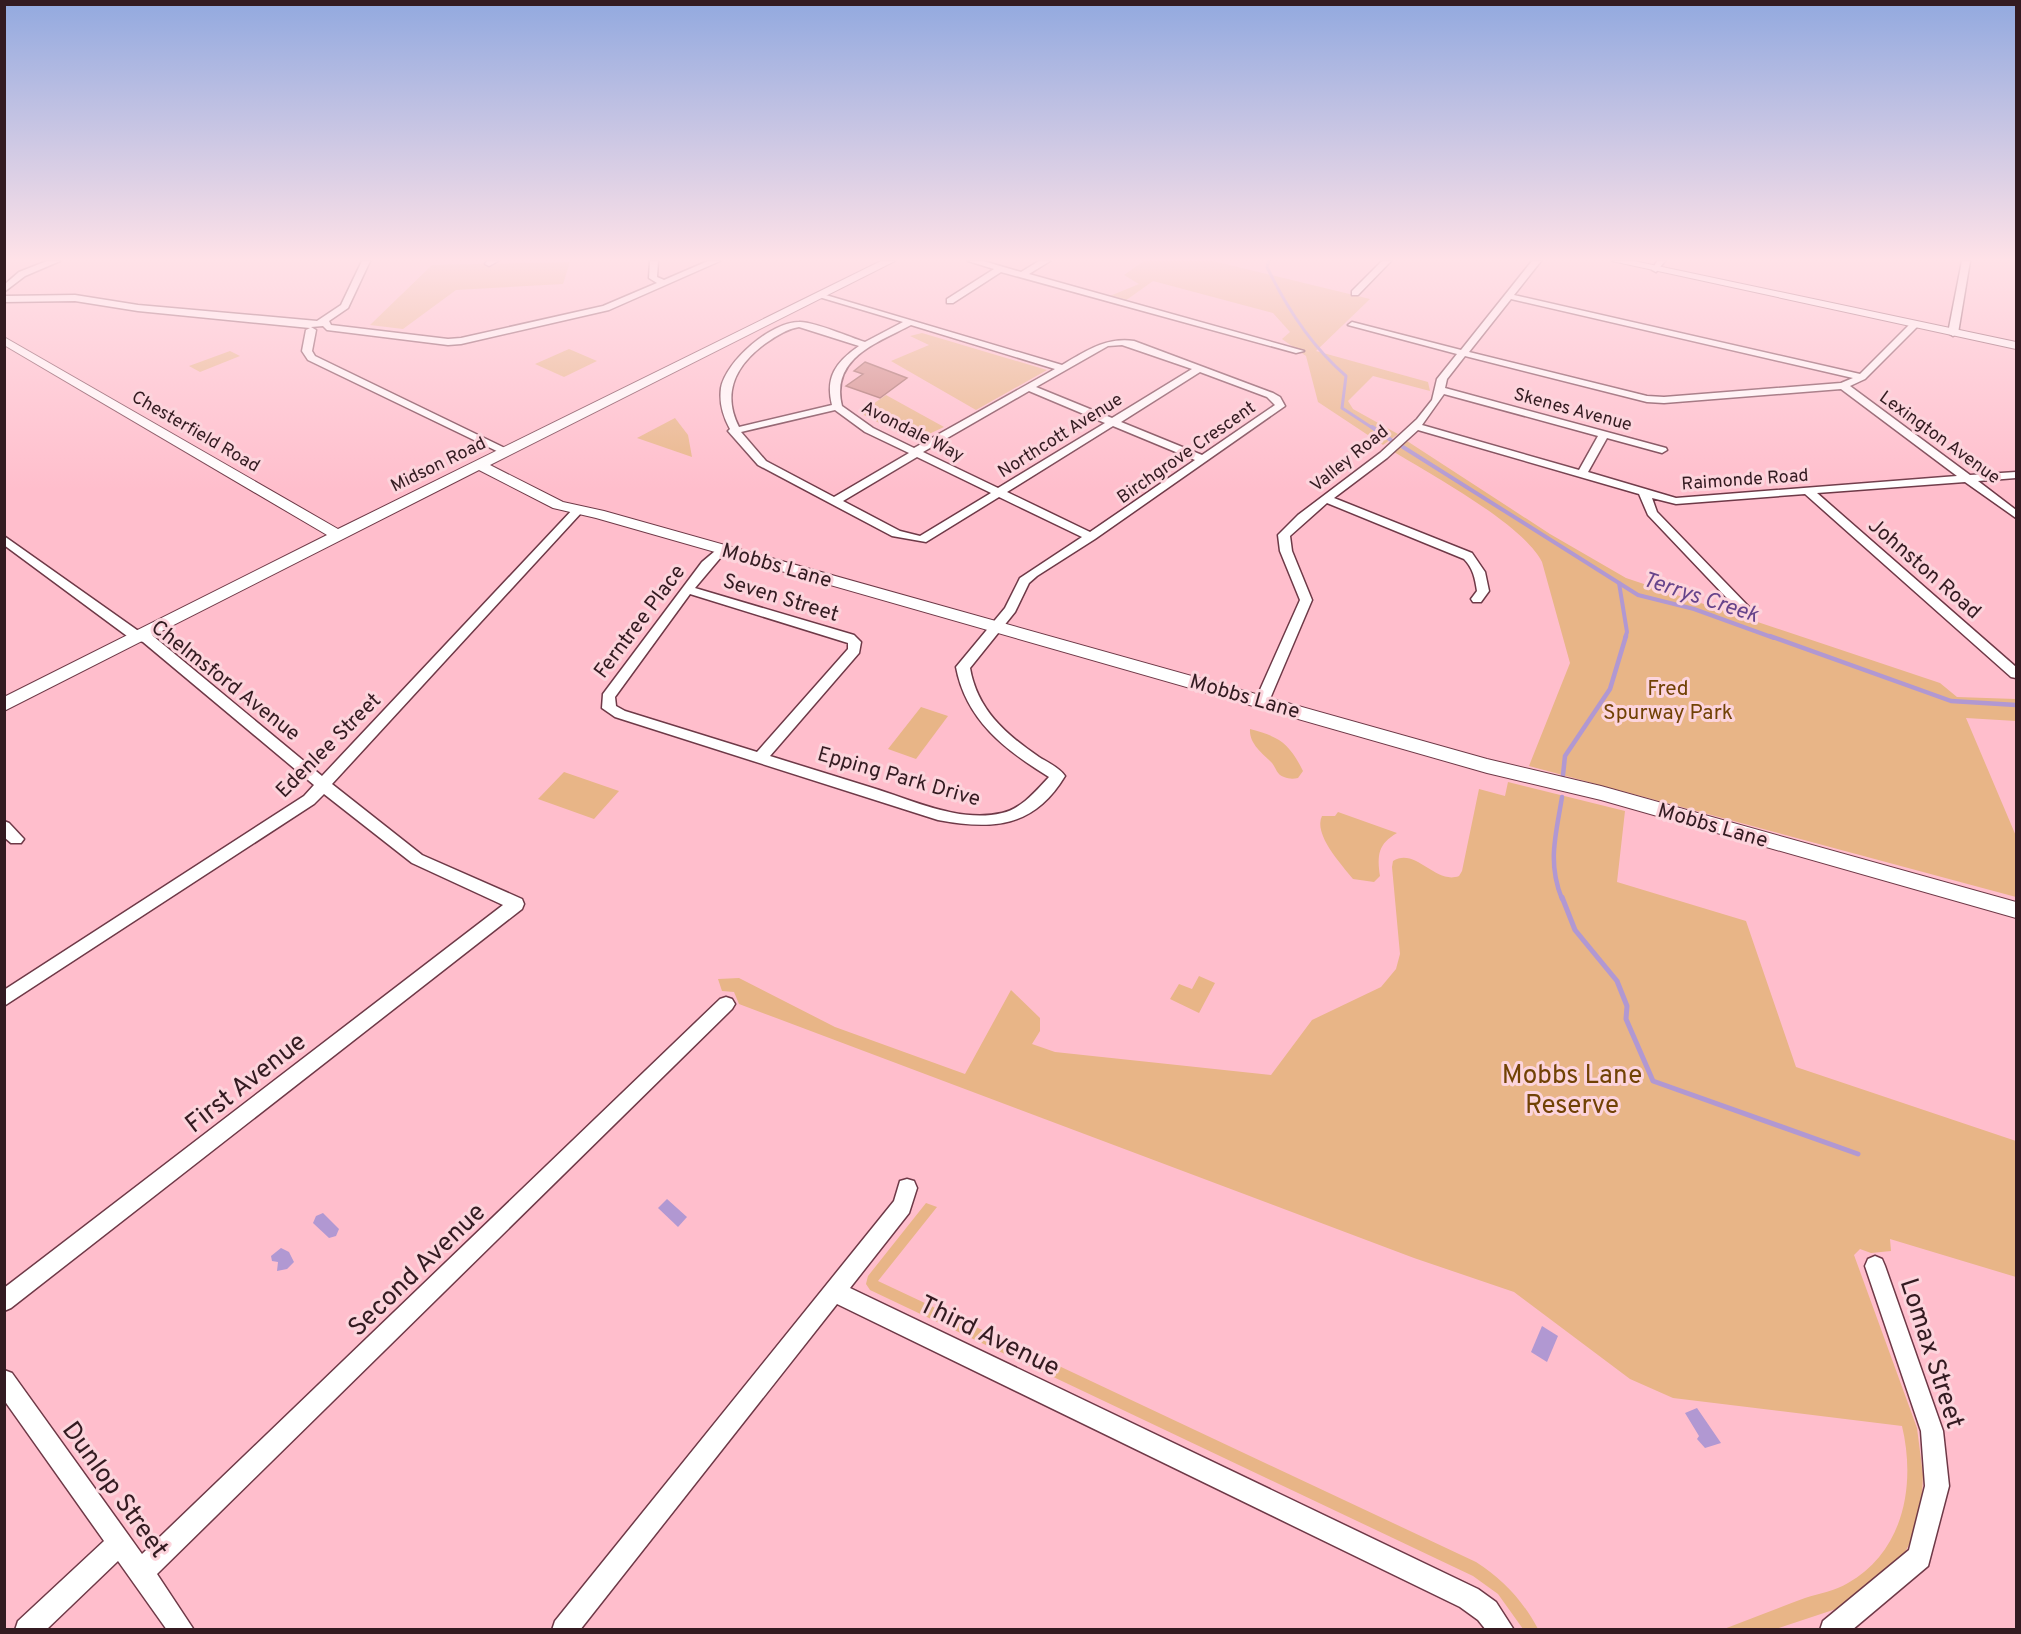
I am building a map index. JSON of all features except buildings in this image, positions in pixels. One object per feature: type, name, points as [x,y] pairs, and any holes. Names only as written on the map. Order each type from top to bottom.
[{"type":"street","points":[[309,337],[307,351],[311,358],[505,452]]},
{"type":"street","points":[[415,337],[448,342],[477,337]]},
{"type":"street","name":"Midson Road","points":[[4,705],[338,535],[737,337]]},
{"type":"street","points":[[769,337],[734,368],[727,384],[725,408],[733,431],[837,407]]},
{"type":"street","points":[[840,337],[867,346]]},
{"type":"street","name":"Avondale Way","points":[[883,337],[851,356],[836,372],[832,392],[837,407],[868,430],[1091,537]]},
{"type":"street","points":[[961,337],[1063,368]]},
{"type":"street","points":[[1249,337],[1299,351]]},
{"type":"street","points":[[1401,337],[1647,399],[1664,400],[1843,386],[1862,377],[1902,337]]},
{"type":"street","name":"Valley Road","points":[[1262,700],[1306,600],[1286,551],[1284,535],[1352,477],[1396,445],[1438,400],[1442,379],[1476,337]]},
{"type":"street","points":[[1688,337],[1862,377]]},
{"type":"street","points":[[1974,337],[2016,346]]},
{"type":"street","name":"Chesterfield Road","points":[[5,341],[338,535]]},
{"type":"street","name":"Birchgrove Crescent","points":[[835,501],[915,452],[1106,344],[1122,342],[1277,399],[1280,406],[1091,537],[1024,580],[1019,596],[996,626]]},
{"type":"street","name":"Northcott Avenue","points":[[733,431],[745,448],[762,462],[896,534],[922,540],[1199,369]]},
{"type":"street","name":"Lexington Avenue","points":[[1843,386],[2016,515]]},
{"type":"street","points":[[1030,388],[1204,460]]},
{"type":"street","name":"Skenes Avenue","points":[[1440,390],[1662,450]]},
{"type":"street","name":"Raimonde Road","points":[[1414,426],[1645,494],[1676,501],[2016,475]]},
{"type":"street","points":[[1581,475],[1604,435]]},
{"type":"street","name":"Mobbs Lane","points":[[479,465],[544,499],[578,510],[1262,700],[1487,766],[1601,793],[2016,910]]},
{"type":"street","name":"Johnston Road","points":[[1808,491],[2016,674]]},
{"type":"street","points":[[1645,494],[1652,513],[1747,612]]},
{"type":"street","points":[[1328,499],[1468,556],[1478,565],[1481,575],[1483,591],[1477,599]]},
{"type":"street","name":"Edenlee Street","points":[[4,999],[284,818],[324,785],[578,510]]},
{"type":"street","name":"Chelmsford Avenue","points":[[4,539],[140,636],[148,639],[417,859],[516,904]]},
{"type":"street","name":"Ferntree Place","points":[[721,550],[608,697],[609,708],[620,714],[761,757]]},
{"type":"street","name":"Seven Street","points":[[689,590],[849,638],[855,642],[854,650],[761,757]]},
{"type":"street","name":"Epping Park Drive","points":[[761,757],[938,814],[982,822],[1014,816],[1037,802],[1058,776],[1026,756],[992,728],[977,708],[964,681],[963,667],[996,626]]},
{"type":"street","points":[[4,827],[16,839]]},
{"type":"street","name":"First Avenue","points":[[4,1300],[516,904]]},
{"type":"street","name":"Second Avenue","points":[[141,1572],[726,1004]]},
{"type":"street","points":[[564,1629],[836,1292],[902,1206],[907,1188]]},
{"type":"street","name":"Lomax Street","points":[[1832,1629],[1919,1557],[1937,1486],[1932,1431],[1875,1266]]},
{"type":"street","name":"Third Avenue","points":[[836,1292],[1468,1598],[1487,1611],[1502,1629]]},
{"type":"street","name":"Dunlop Street","points":[[4,1381],[182,1629]]},
{"type":"street","points":[[27,1629],[119,1543]]},
{"type":"green space","points":[[913,337],[936,337],[1047,370],[976,410],[891,361],[929,345]]},
{"type":"green space","points":[[1330,337],[1316,351],[1428,382],[1430,391],[1373,376],[1348,401],[1353,409],[1398,434],[1383,445],[1318,402],[1306,356],[1282,339]]},
{"type":"green space","points":[[569,349],[597,361],[564,377],[535,364]]},
{"type":"green space","points":[[230,351],[240,356],[200,372],[189,366]]},
{"type":"green space","points":[[886,395],[944,427],[914,441],[860,413]]},
{"type":"green space","points":[[675,418],[688,435],[692,457],[637,438]]},
{"type":"green space","name":"Fred Spurway Park","points":[[1407,441],[1550,534],[1626,578],[1940,683],[1957,697],[2016,699],[2016,721],[1966,718],[2016,836],[2016,897],[1529,766],[1570,663],[1542,562],[1517,532],[1497,517],[1453,487],[1394,452]]},
{"type":"green space","points":[[921,707],[948,716],[916,759],[888,749]]},
{"type":"green space","points":[[1250,729],[1283,742],[1303,771],[1298,778],[1280,775],[1254,744]]},
{"type":"green space","points":[[564,772],[619,791],[594,819],[538,799]]},
{"type":"green space","name":"Mobbs Lane Reserve","points":[[1508,782],[1625,811],[1617,882],[1746,921],[1796,1067],[2016,1141],[2016,1277],[1890,1239],[1891,1251],[1871,1253],[1860,1249],[1854,1255],[1917,1428],[1923,1475],[1922,1497],[1912,1539],[1902,1558],[1839,1608],[1776,1629],[1724,1629],[1843,1586],[1867,1569],[1882,1553],[1901,1515],[1906,1493],[1906,1448],[1902,1426],[1673,1398],[1630,1379],[1514,1292],[1414,1258],[739,1004],[734,992],[722,991],[718,979],[739,978],[835,1027],[965,1074],[1011,990],[1040,1018],[1040,1031],[1032,1044],[1055,1052],[1271,1075],[1312,1020],[1381,987],[1396,969],[1400,954],[1393,861],[1401,858],[1410,859],[1442,875],[1459,876],[1462,871],[1479,789],[1505,796]]},
{"type":"green space","points":[[1338,812],[1397,833],[1382,846],[1379,856],[1380,876],[1374,882],[1353,879],[1325,840],[1320,823],[1322,816],[1335,816]]},
{"type":"green space","points":[[1199,976],[1215,983],[1199,1013],[1170,999],[1179,984],[1192,989]]},
{"type":"green space","points":[[926,1203],[937,1207],[878,1281],[1476,1562],[1512,1591],[1538,1629],[1523,1629],[1498,1594],[1473,1576],[870,1290],[866,1284],[868,1276]]},
{"type":"shaded area","points":[[667,1199],[687,1217],[678,1227],[658,1208]]},
{"type":"shaded area","points":[[323,1213],[339,1229],[336,1236],[329,1238],[313,1223],[316,1216]]},
{"type":"shaded area","points":[[281,1248],[289,1252],[294,1262],[287,1269],[277,1271],[278,1262],[272,1261],[271,1256]]},
{"type":"shaded area","points":[[1542,1326],[1558,1336],[1547,1362],[1531,1352]]},
{"type":"shaded area","points":[[1697,1408],[1721,1443],[1705,1448],[1697,1439],[1699,1436],[1685,1413]]},
{"type":"waterway","name":"Terrys Creek","points":[[1310,337],[1346,376],[1342,408],[1374,429]]},
{"type":"waterway","name":"Terrys Creek","points":[[1372,427],[1391,440]]},
{"type":"waterway","name":"Terrys Creek","points":[[1403,447],[1619,583]]},
{"type":"waterway","name":"Terrys Creek","points":[[1619,583],[1638,595],[1694,609],[1774,638]]},
{"type":"waterway","points":[[1619,583],[1627,632],[1625,638]]},
{"type":"waterway","points":[[1563,775],[1565,756],[1610,689],[1626,636]]},
{"type":"waterway","name":"Terrys Creek","points":[[1770,636],[1951,701],[2016,705]]},
{"type":"waterway","points":[[1562,797],[1554,848],[1557,886],[1562,899]]},
{"type":"waterway","points":[[1562,897],[1575,930],[1617,981],[1627,1006],[1626,1019],[1653,1081],[1858,1154]]}]
